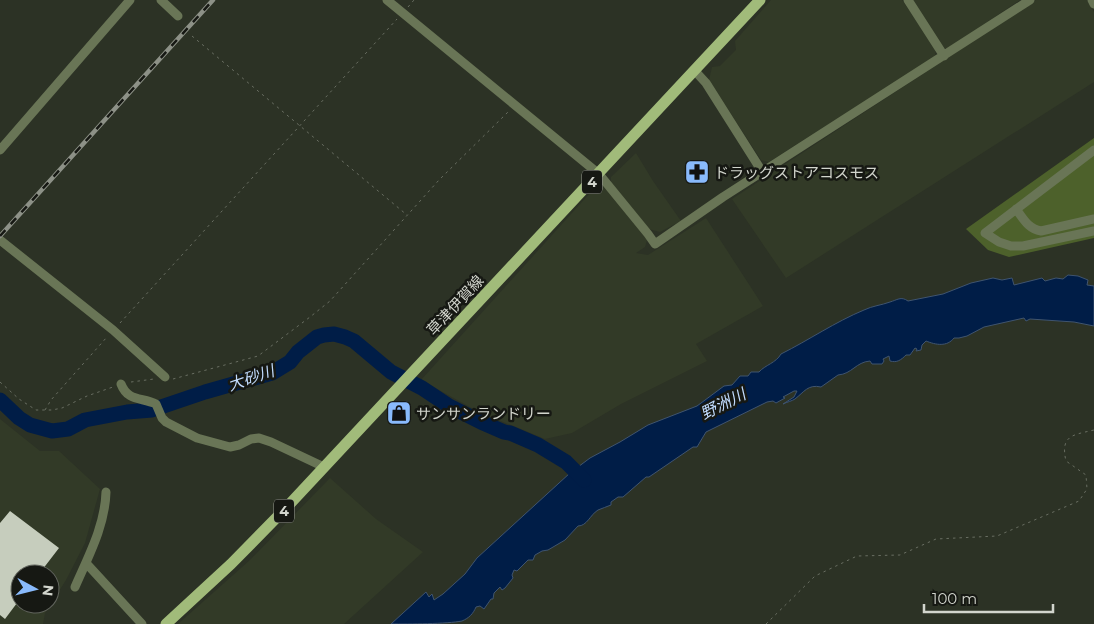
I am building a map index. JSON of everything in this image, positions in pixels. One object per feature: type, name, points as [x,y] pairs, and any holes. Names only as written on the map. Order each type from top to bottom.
[{"type":"main road","name":"草津伊賀線","points":[[166,624],[232,564],[286,508],[760,0]]},
{"type":"street","points":[[0,150],[130,0]]},
{"type":"street","points":[[161,0],[178,16]]},
{"type":"street","points":[[387,0],[599,174],[655,244],[723,197],[1030,0]]},
{"type":"street","points":[[908,0],[944,56]]},
{"type":"street","points":[[1092,0],[1094,4]]},
{"type":"street","points":[[695,70],[706,83],[763,173]]},
{"type":"street","points":[[1094,150],[985,233],[1011,246],[1023,246],[1094,231]]},
{"type":"street","points":[[1016,209],[1030,228],[1041,231],[1094,219]]},
{"type":"street","points":[[0,240],[113,330],[165,377]]},
{"type":"street","points":[[121,384],[123,392],[134,398],[151,401],[158,407],[162,418],[166,422],[197,438],[230,447],[259,438],[324,467]]},
{"type":"street","points":[[75,587],[102,523],[106,492]]},
{"type":"street","points":[[86,563],[142,624]]},
{"type":"path","points":[[45,410],[51,400],[113,330],[403,13]]},
{"type":"path","points":[[192,36],[407,215]]},
{"type":"path","points":[[0,382],[19,399],[36,410],[52,410],[62,408],[87,396],[125,382],[146,381],[165,377],[174,379],[258,356],[330,301],[439,180],[515,105]]},
{"type":"path","points":[[766,624],[815,576],[857,556],[900,555],[936,539],[998,536],[1079,501],[1087,489],[1086,475],[1066,461],[1064,450],[1066,442],[1072,435],[1094,430]]},
{"type":"shaded area","points":[[771,0],[902,0],[936,48],[935,57],[769,162],[761,160],[709,80],[712,67],[720,66],[736,50],[735,41]]},
{"type":"shaded area","points":[[911,0],[1020,0],[949,48],[944,48]]},
{"type":"shaded area","points":[[1036,0],[1087,0],[1094,12],[1094,82],[786,278],[732,199]]},
{"type":"shaded area","points":[[636,153],[681,221],[660,232],[649,229],[611,183],[611,177]]},
{"type":"shaded area","points":[[600,182],[648,237],[645,247],[636,253],[648,255],[706,218],[763,306],[696,344],[707,361],[621,404],[572,433],[545,439],[479,412],[421,380]]},
{"type":"shaded area","points":[[0,419],[40,451],[59,451],[100,489],[85,543],[60,589],[60,564],[10,564],[10,614],[45,614],[43,624],[0,624]]},
{"type":"shaded area","points":[[330,478],[376,519],[423,552],[344,624],[178,624],[250,560]]},
{"type":"green space","points":[[1094,138],[1094,238],[1009,257],[988,250],[966,229]]},
{"type":"water","name":"野洲川","points":[[1068,275],[1088,280],[1087,285],[1094,286],[1094,326],[1074,322],[1030,319],[1026,321],[1024,318],[984,327],[967,336],[954,338],[945,344],[926,341],[922,345],[921,350],[916,351],[917,349],[915,348],[910,355],[906,355],[901,360],[892,362],[889,356],[883,359],[882,364],[872,364],[870,361],[865,362],[847,373],[838,375],[821,387],[809,388],[795,399],[783,404],[794,397],[797,391],[783,397],[785,398],[776,403],[773,401],[767,402],[706,432],[697,447],[693,447],[649,477],[646,477],[623,497],[618,497],[611,502],[611,505],[595,512],[565,540],[535,555],[533,560],[528,560],[517,571],[514,570],[513,578],[505,588],[502,590],[500,587],[494,593],[493,599],[484,609],[480,606],[476,607],[467,619],[462,621],[391,624],[426,592],[429,597],[432,594],[434,600],[443,594],[465,574],[477,558],[570,473],[590,458],[648,425],[697,406],[724,386],[732,385],[740,376],[748,376],[751,372],[759,372],[781,354],[843,320],[867,309],[899,299],[908,301],[943,294],[971,283],[993,278],[1002,280],[1012,278],[1014,285],[1042,278],[1045,281],[1056,278],[1063,279]]},
{"type":"building","points":[[10,511],[59,548],[47,564],[10,564],[10,612],[5,619],[0,615],[0,523]]},
{"type":"waterway","name":"大砂川","points":[[0,400],[19,418],[30,425],[52,431],[68,429],[85,420],[127,412],[152,410],[205,392],[272,373],[290,362],[298,352],[317,337],[334,334],[354,341],[391,372],[422,388],[449,406],[481,422],[538,445],[566,462],[584,480]]},
{"type":"railway","points":[[0,236],[213,0]]},
{"type":"place","name":"ドラッグストアコスモス","points":[[697,172]]},
{"type":"place","name":"サンサンランドリー","points":[[399,413]]}]
